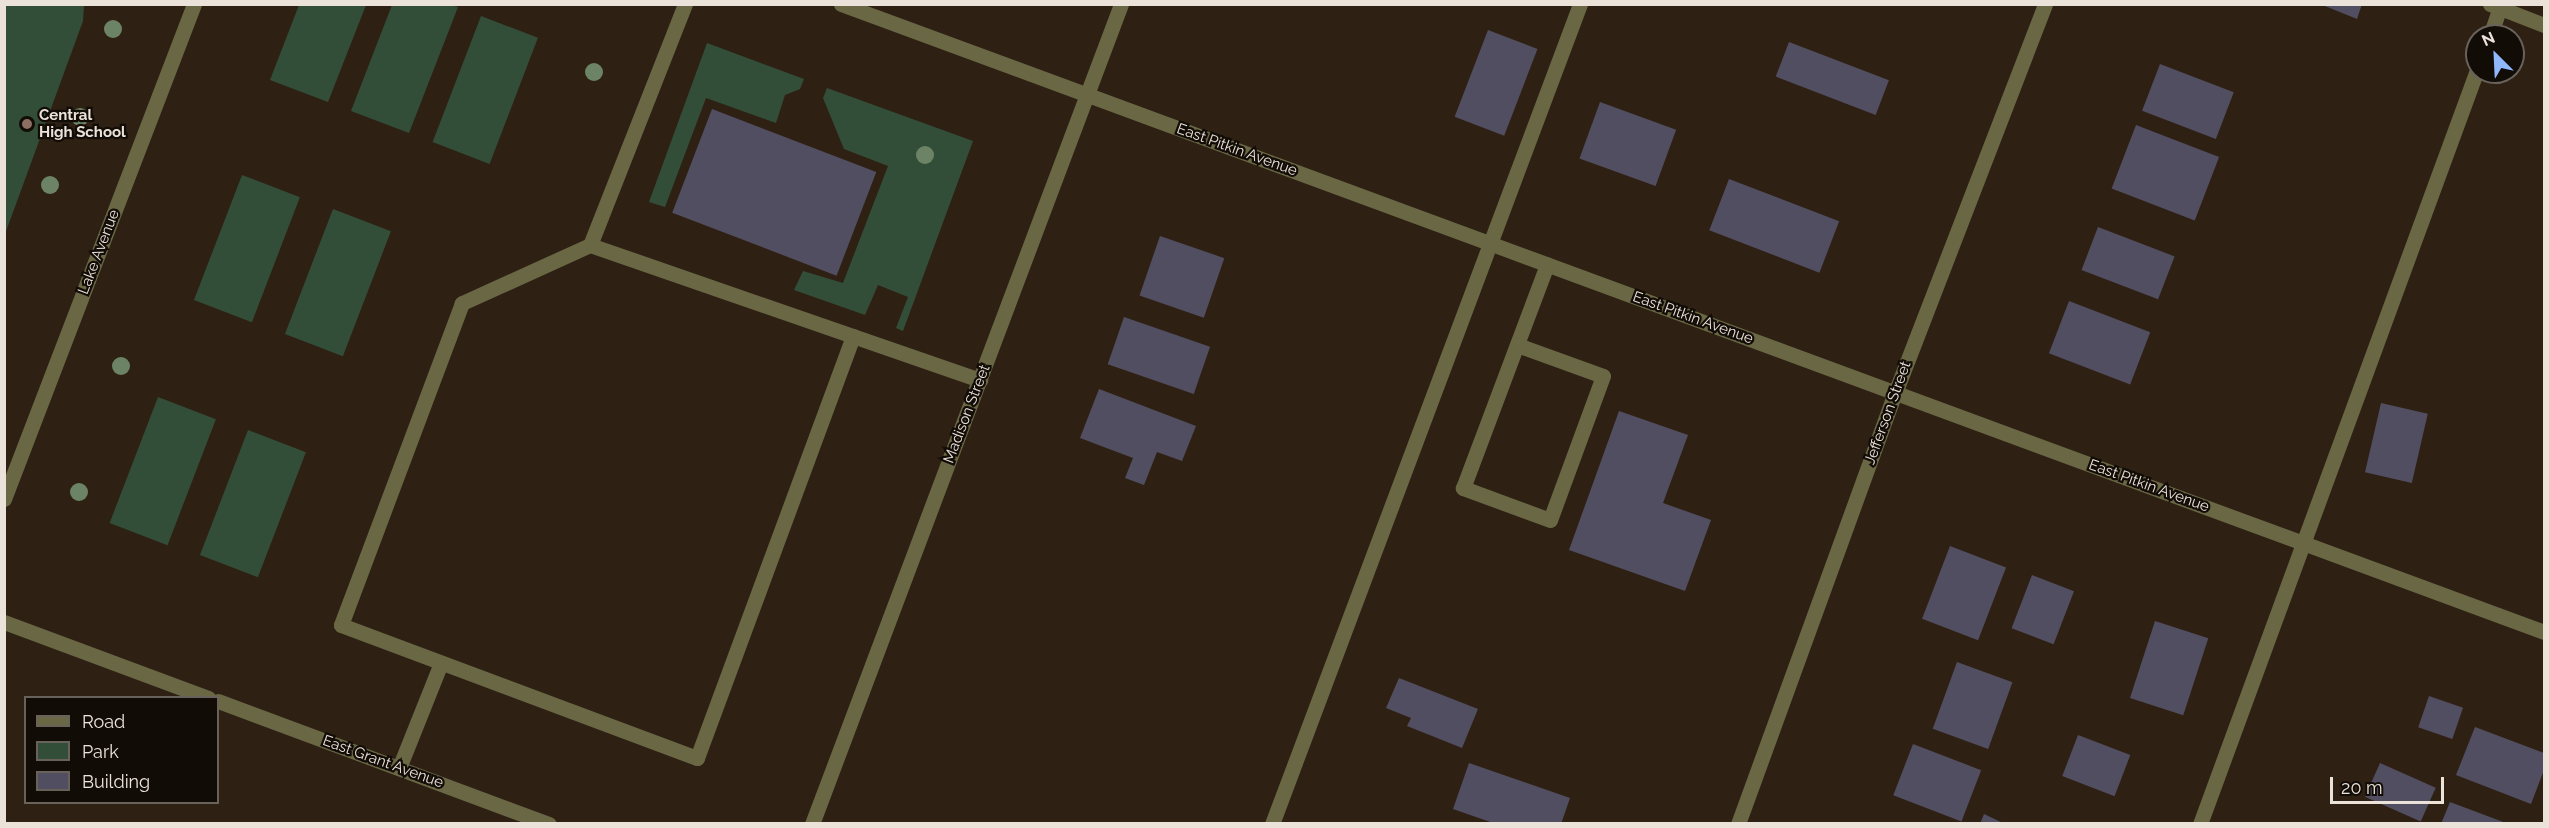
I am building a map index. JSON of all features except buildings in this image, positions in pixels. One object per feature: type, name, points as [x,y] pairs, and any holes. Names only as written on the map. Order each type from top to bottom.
[{"type":"street","name":"Lake Avenue","points":[[4,499],[194,4]]},
{"type":"street","points":[[590,245],[685,4]]},
{"type":"street","name":"East Pitkin Avenue","points":[[842,4],[2544,632]]},
{"type":"street","name":"Madison Street","points":[[812,824],[1089,96],[1121,4]]},
{"type":"street","points":[[1272,824],[1580,4]]},
{"type":"street","name":"Jefferson Street","points":[[1738,824],[1895,393],[2045,4]]},
{"type":"street","points":[[2493,24],[2497,6],[2544,25]]},
{"type":"street","points":[[2200,824],[2472,84]]},
{"type":"street","points":[[853,336],[697,758],[340,625],[462,303],[590,245],[853,336],[980,380]]},
{"type":"street","points":[[1517,345],[1603,376],[1550,520],[1463,488],[1546,264]]},
{"type":"street","points":[[4,622],[203,696]]},
{"type":"street","points":[[399,768],[441,663]]},
{"type":"street","name":"East Grant Avenue","points":[[219,701],[549,824]]},
{"type":"green space","name":"Central High School","points":[[4,5],[84,5],[83,21],[5,234]]},
{"type":"green space","points":[[299,5],[366,5],[328,102],[270,80]]},
{"type":"green space","points":[[392,5],[458,7],[409,133],[351,111]]},
{"type":"green space","points":[[481,16],[538,38],[490,164],[433,142]]},
{"type":"green space","points":[[707,43],[804,79],[800,89],[785,95],[776,123],[706,98],[665,207],[649,202]]},
{"type":"green space","points":[[827,88],[973,141],[903,331],[896,328],[908,297],[878,285],[865,315],[794,290],[803,271],[843,283],[888,166],[844,149],[823,98]]},
{"type":"green space","points":[[242,175],[300,197],[252,322],[194,300]]},
{"type":"green space","points":[[333,209],[391,231],[343,356],[285,334]]},
{"type":"green space","points":[[158,397],[216,419],[168,545],[110,523]]},
{"type":"green space","points":[[248,430],[306,452],[258,577],[200,555]]},
{"type":"place","name":"Central High School","points":[[27,124]]}]
